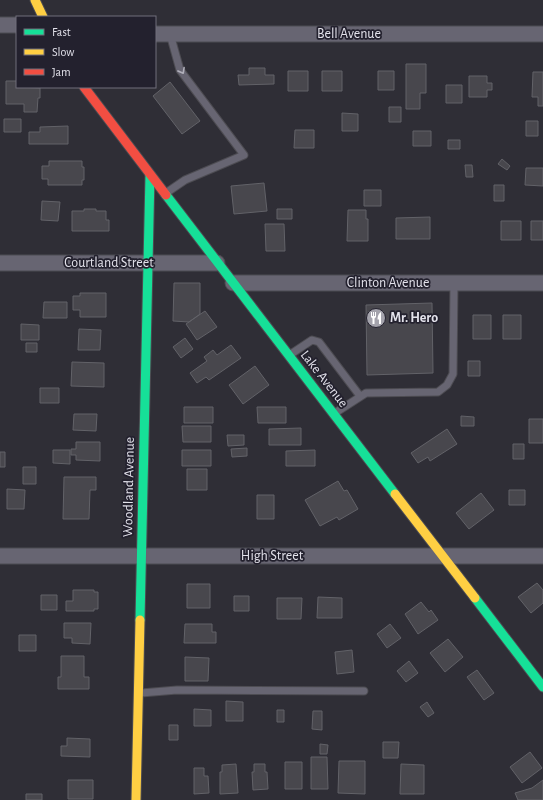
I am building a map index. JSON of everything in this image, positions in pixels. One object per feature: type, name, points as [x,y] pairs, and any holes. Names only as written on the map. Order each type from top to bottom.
[{"type":"street","points":[[34,0],[42,16]]},
{"type":"street","points":[[0,25],[16,25]]},
{"type":"street","name":"Bell Avenue","points":[[162,34],[543,34]]},
{"type":"street","name":"Lake Avenue","points":[[85,88],[232,283],[543,687]]},
{"type":"street","name":"Woodland Avenue","points":[[136,800],[150,175]]},
{"type":"street","name":"Courtland Street","points":[[0,263],[217,263]]},
{"type":"street","name":"Clinton Avenue","points":[[232,283],[543,283]]},
{"type":"street","name":"High Street","points":[[0,556],[543,556]]},
{"type":"lane","points":[[162,34],[180,70],[244,155],[185,180],[165,194]]},
{"type":"lane","points":[[333,414],[366,392],[438,392],[447,385],[453,374],[454,283]]},
{"type":"lane","points":[[289,356],[312,340],[319,342],[360,396]]},
{"type":"lane","points":[[138,693],[177,690],[364,690]]},
{"type":"building","points":[[406,64],[426,64],[426,93],[420,93],[420,109],[406,109]]},
{"type":"building","points":[[249,68],[265,68],[265,75],[274,75],[274,84],[239,85],[238,75],[249,75]]},
{"type":"building","points":[[288,71],[308,71],[308,91],[288,91]]},
{"type":"building","points":[[322,71],[342,71],[342,91],[322,91]]},
{"type":"building","points":[[378,71],[394,71],[394,90],[378,90]]},
{"type":"building","points":[[533,72],[543,72],[543,106],[538,106],[538,97],[532,97]]},
{"type":"building","points":[[469,76],[487,76],[487,83],[492,83],[492,90],[487,90],[487,97],[469,97]]},
{"type":"building","points":[[6,81],[16,81],[16,88],[40,88],[40,98],[38,98],[37,112],[24,112],[24,104],[6,104]]},
{"type":"building","points":[[170,82],[200,121],[182,134],[153,96]]},
{"type":"building","points":[[446,85],[462,85],[462,103],[446,103]]},
{"type":"building","points":[[389,107],[401,107],[401,122],[389,122]]},
{"type":"building","points":[[342,113],[358,114],[358,131],[342,131]]},
{"type":"building","points":[[4,119],[21,119],[21,132],[4,132]]},
{"type":"building","points":[[526,121],[538,121],[538,136],[526,136]]},
{"type":"building","points":[[68,126],[68,144],[29,144],[29,132],[40,132],[40,127]]},
{"type":"building","points":[[295,130],[314,130],[314,148],[294,148]]},
{"type":"building","points":[[413,131],[431,131],[431,146],[413,146]]},
{"type":"building","points":[[448,140],[460,140],[460,149],[448,149]]},
{"type":"building","points":[[502,159],[510,166],[507,170],[498,164]]},
{"type":"building","points":[[49,161],[82,161],[82,167],[84,167],[84,180],[82,180],[82,185],[48,185],[48,179],[42,179],[42,166],[49,166]]},
{"type":"building","points":[[465,165],[472,165],[473,177],[466,177]]},
{"type":"building","points":[[526,168],[543,168],[543,186],[525,185]]},
{"type":"building","points":[[264,183],[267,211],[234,214],[231,186]]},
{"type":"building","points":[[494,185],[504,185],[504,201],[494,201]]},
{"type":"building","points":[[364,190],[381,190],[381,206],[364,206]]},
{"type":"building","points":[[42,201],[60,202],[58,221],[41,220]]},
{"type":"building","points":[[84,209],[106,211],[106,220],[109,220],[109,231],[72,231],[72,211],[84,211]]},
{"type":"building","points":[[277,209],[292,209],[292,219],[277,219]]},
{"type":"building","points":[[348,210],[366,210],[366,219],[368,219],[368,241],[347,241]]},
{"type":"building","points":[[430,217],[430,239],[396,239],[396,218]]},
{"type":"building","points":[[501,221],[521,221],[521,240],[501,240]]},
{"type":"building","points":[[531,221],[543,221],[543,240],[531,240]]},
{"type":"building","points":[[265,224],[284,224],[285,251],[266,251]]},
{"type":"building","points":[[174,283],[200,283],[200,314],[189,322],[173,321]]},
{"type":"building","points":[[80,293],[106,293],[106,317],[80,317],[80,310],[73,310],[73,296],[80,296]]},
{"type":"building","points":[[44,302],[67,302],[67,318],[43,318]]},
{"type":"building","points":[[432,303],[433,373],[367,375],[366,305]]},
{"type":"building","points":[[205,311],[217,327],[197,340],[186,324]]},
{"type":"building","points":[[473,315],[491,315],[491,339],[473,339]]},
{"type":"building","points":[[503,315],[521,315],[521,339],[503,339]]},
{"type":"building","points":[[21,324],[39,325],[39,340],[21,340]]},
{"type":"building","points":[[79,329],[101,330],[100,350],[78,350]]},
{"type":"building","points":[[185,338],[193,349],[181,358],[173,347]]},
{"type":"building","points":[[26,343],[37,343],[37,352],[26,352]]},
{"type":"building","points":[[231,345],[241,358],[209,380],[206,377],[197,383],[190,373],[207,361],[204,357],[213,350],[217,355]]},
{"type":"building","points":[[468,361],[480,361],[480,376],[468,376]]},
{"type":"building","points":[[72,362],[104,363],[104,387],[71,386]]},
{"type":"building","points":[[255,366],[269,385],[243,404],[229,385]]},
{"type":"building","points":[[40,388],[59,388],[59,403],[40,403]]},
{"type":"building","points":[[184,407],[213,407],[213,423],[184,423]]},
{"type":"building","points":[[257,407],[286,407],[286,423],[258,423]]},
{"type":"building","points":[[74,414],[97,414],[96,431],[73,430]]},
{"type":"building","points":[[461,416],[474,417],[474,426],[461,426]]},
{"type":"building","points":[[529,419],[543,419],[543,443],[529,443]]},
{"type":"building","points":[[182,426],[211,426],[211,442],[183,442]]},
{"type":"building","points":[[301,428],[301,445],[269,445],[269,429]]},
{"type":"building","points":[[447,429],[457,444],[430,461],[428,457],[418,463],[411,453]]},
{"type":"building","points":[[227,435],[244,435],[244,445],[228,446]]},
{"type":"building","points":[[76,442],[100,442],[100,461],[76,460],[76,455],[71,455],[71,449],[76,449]]},
{"type":"building","points":[[513,444],[524,444],[524,459],[513,459]]},
{"type":"building","points":[[247,448],[247,456],[232,457],[231,449]]},
{"type":"building","points":[[53,450],[70,450],[70,464],[53,463]]},
{"type":"building","points":[[182,450],[211,450],[211,466],[182,466]]},
{"type":"building","points":[[315,450],[315,466],[286,466],[286,451]]},
{"type":"building","points":[[0,452],[5,452],[5,467],[0,467]]},
{"type":"building","points":[[23,467],[36,467],[36,484],[23,484]]},
{"type":"building","points":[[187,469],[207,469],[207,490],[187,490]]},
{"type":"building","points":[[64,477],[96,477],[96,490],[90,490],[89,519],[63,519]]},
{"type":"building","points":[[338,481],[344,491],[347,490],[358,509],[339,520],[337,517],[320,526],[305,500]]},
{"type":"building","points":[[7,489],[25,490],[24,509],[7,509]]},
{"type":"building","points":[[509,490],[525,490],[525,505],[509,505]]},
{"type":"building","points":[[481,493],[494,510],[469,529],[456,513]]},
{"type":"building","points":[[257,495],[274,495],[274,519],[257,519]]},
{"type":"building","points":[[537,583],[543,590],[543,603],[531,613],[518,597]]},
{"type":"building","points":[[187,584],[210,584],[210,608],[187,608]]},
{"type":"building","points":[[73,590],[94,590],[94,592],[98,592],[98,609],[94,609],[94,611],[66,611],[66,601],[73,601]]},
{"type":"building","points":[[41,595],[57,595],[57,610],[41,610]]},
{"type":"building","points":[[234,596],[249,596],[249,611],[234,611]]},
{"type":"building","points":[[318,597],[342,598],[342,618],[317,618]]},
{"type":"building","points":[[277,598],[302,598],[301,619],[277,619]]},
{"type":"building","points":[[421,602],[429,612],[431,610],[438,620],[418,634],[405,614]]},
{"type":"building","points":[[64,623],[91,623],[90,644],[72,643],[72,638],[64,638]]},
{"type":"building","points":[[185,624],[212,624],[212,632],[216,632],[216,643],[184,643]]},
{"type":"building","points":[[390,624],[401,638],[387,648],[377,634]]},
{"type":"building","points":[[19,635],[36,635],[36,651],[19,651]]},
{"type":"building","points":[[448,639],[463,657],[445,672],[430,653]]},
{"type":"building","points":[[352,650],[354,672],[337,674],[335,652]]},
{"type":"building","points":[[61,656],[84,656],[84,677],[89,677],[89,689],[58,689],[58,677],[61,677]]},
{"type":"building","points":[[185,657],[209,658],[208,681],[185,681]]},
{"type":"building","points":[[409,661],[418,673],[406,682],[397,671]]},
{"type":"building","points":[[477,670],[494,693],[484,700],[467,677]]},
{"type":"building","points":[[226,701],[243,702],[243,721],[226,721]]},
{"type":"building","points":[[427,702],[434,713],[428,717],[420,707]]},
{"type":"building","points":[[194,709],[211,710],[211,726],[194,726]]},
{"type":"building","points":[[277,710],[284,710],[284,722],[277,722]]},
{"type":"building","points":[[313,711],[322,711],[322,730],[312,729]]},
{"type":"building","points":[[169,725],[178,725],[178,740],[169,740]]},
{"type":"building","points":[[67,738],[90,739],[90,757],[61,756],[61,746],[67,746]]},
{"type":"building","points":[[383,742],[399,742],[398,758],[383,758]]},
{"type":"building","points":[[320,744],[328,745],[327,754],[320,754]]},
{"type":"building","points":[[530,752],[542,768],[522,783],[510,767]]},
{"type":"building","points":[[311,757],[327,757],[328,789],[311,789]]},
{"type":"building","points":[[339,761],[365,761],[365,794],[338,793]]},
{"type":"building","points":[[285,762],[302,762],[302,789],[285,789]]},
{"type":"building","points":[[236,764],[238,793],[220,794],[220,772],[222,772],[222,765]]},
{"type":"building","points":[[254,764],[265,764],[268,789],[253,790],[252,772],[254,772]]},
{"type":"building","points":[[401,764],[424,765],[424,794],[400,794]]},
{"type":"building","points":[[194,768],[204,768],[204,776],[208,776],[209,793],[194,794]]},
{"type":"building","points":[[68,780],[93,780],[93,799],[68,799]]},
{"type":"building","points":[[543,780],[543,800],[518,800],[515,793],[532,788]]},
{"type":"building","points":[[26,794],[42,794],[42,800],[26,800]]},
{"type":"traffic: fast","points":[[140,620],[150,175]]},
{"type":"traffic: fast","points":[[166,195],[395,494]]},
{"type":"traffic: fast","points":[[475,598],[543,687]]},
{"type":"traffic: slow","points":[[35,0],[43,16]]},
{"type":"traffic: slow","points":[[395,494],[475,598]]},
{"type":"traffic: slow","points":[[136,800],[140,620]]},
{"type":"traffic: jam","points":[[85,88],[166,195]]},
{"type":"place","name":"Mr. Hero","points":[[376,318]]}]
